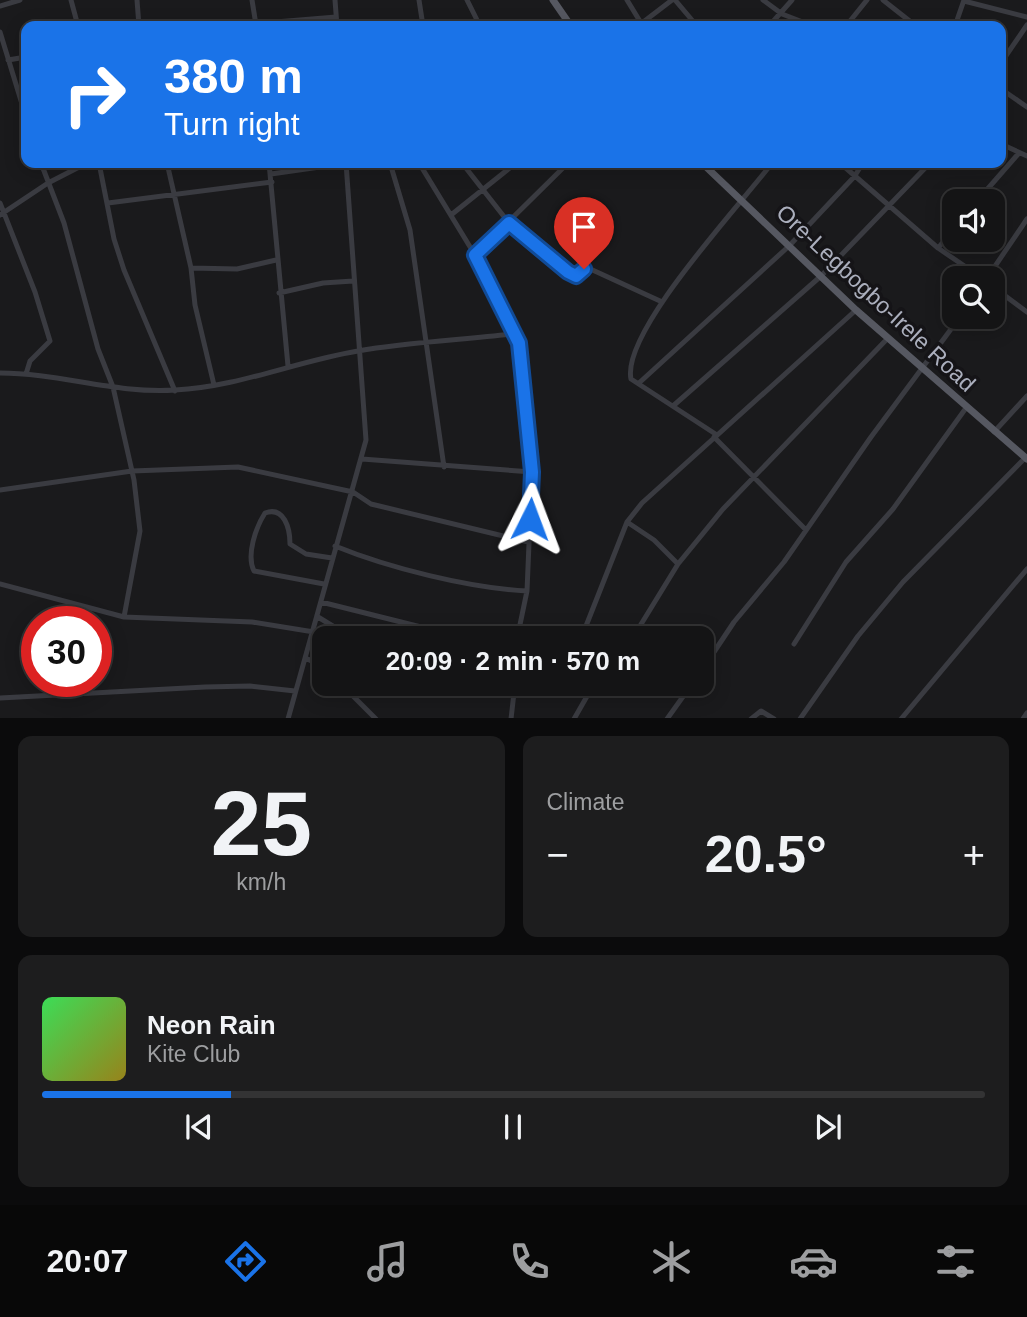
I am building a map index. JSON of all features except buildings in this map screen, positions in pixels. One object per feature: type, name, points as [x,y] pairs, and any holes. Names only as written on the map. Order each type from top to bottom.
[{"type":"main road","points":[[553,0],[568,21]]},
{"type":"main road","name":"Ore-Legbogbo-Irele Road","points":[[709,168],[856,310],[1026,458]]},
{"type":"street","points":[[0,6],[20,0]]},
{"type":"street","points":[[71,0],[77,21]]},
{"type":"street","points":[[137,0],[139,21]]},
{"type":"street","points":[[252,0],[256,21]]},
{"type":"street","points":[[335,0],[336,21]]},
{"type":"street","points":[[419,0],[422,21]]},
{"type":"street","points":[[467,0],[478,21]]},
{"type":"street","points":[[627,0],[638,21]]},
{"type":"street","points":[[645,21],[674,0],[693,21]]},
{"type":"street","points":[[763,0],[782,14],[800,21]]},
{"type":"street","points":[[774,21],[792,0]]},
{"type":"street","points":[[850,21],[867,0]]},
{"type":"street","points":[[883,0],[910,21]]},
{"type":"street","points":[[957,21],[964,1],[1027,17]]},
{"type":"street","points":[[290,21],[336,17]]},
{"type":"street","points":[[1006,56],[1027,25]]},
{"type":"street","points":[[0,32],[21,101]]},
{"type":"street","points":[[8,60],[21,58]]},
{"type":"street","points":[[1006,92],[1027,107]]},
{"type":"street","points":[[1006,146],[1027,156]]},
{"type":"street","points":[[1006,168],[1019,153]]},
{"type":"street","points":[[43,168],[64,223],[94,335],[113,387],[132,471],[141,531],[124,617]]},
{"type":"street","points":[[1,214],[48,183],[77,168]]},
{"type":"street","points":[[100,168],[124,270],[175,390]]},
{"type":"street","points":[[168,168],[191,268],[194,305],[214,384]]},
{"type":"street","points":[[270,168],[279,293],[288,366]]},
{"type":"street","points":[[271,174],[312,168]]},
{"type":"street","points":[[316,626],[324,584],[366,440],[347,168]]},
{"type":"street","points":[[391,168],[410,230],[429,344],[444,467]]},
{"type":"street","points":[[422,168],[475,255],[519,343],[532,472],[527,591],[520,626]]},
{"type":"street","points":[[466,168],[509,223],[573,275],[580,274],[586,267],[660,301]]},
{"type":"street","points":[[451,215],[512,168]]},
{"type":"street","points":[[475,255],[563,168]]},
{"type":"street","points":[[768,168],[660,301],[631,367],[631,379],[716,436],[752,478],[806,530]]},
{"type":"street","points":[[845,168],[892,205],[937,248],[966,266]]},
{"type":"street","points":[[639,383],[789,246],[860,168]]},
{"type":"street","points":[[673,406],[821,276],[925,168]]},
{"type":"street","points":[[988,189],[1006,168]]},
{"type":"street","points":[[108,203],[174,192],[272,183]]},
{"type":"street","points":[[0,203],[1,214],[35,292],[50,341],[47,347],[30,360],[26,374]]},
{"type":"street","points":[[994,266],[1027,219]]},
{"type":"street","points":[[937,248],[942,242]]},
{"type":"street","points":[[191,268],[237,269],[276,260]]},
{"type":"street","points":[[279,293],[323,283],[353,281]]},
{"type":"street","points":[[1005,296],[1027,312]]},
{"type":"street","points":[[586,626],[627,522],[653,492],[856,310]]},
{"type":"street","points":[[714,652],[734,622],[784,562],[951,329]]},
{"type":"street","points":[[0,373],[26,374],[113,387],[175,390],[214,384],[359,351],[513,334]]},
{"type":"street","points":[[640,626],[678,564],[752,478],[888,338]]},
{"type":"street","points":[[993,432],[1027,396]]},
{"type":"street","points":[[794,644],[839,572],[893,509],[966,408]]},
{"type":"street","points":[[801,718],[858,636],[903,582],[1026,458]]},
{"type":"street","points":[[362,459],[532,472]]},
{"type":"street","points":[[0,490],[132,471],[238,467],[353,492],[371,503],[528,542]]},
{"type":"street","points":[[324,584],[254,571],[251,564],[255,532],[265,513],[274,510],[279,512],[288,526],[290,544],[306,554],[332,558]]},
{"type":"street","points":[[627,522],[654,540],[678,564]]},
{"type":"street","points":[[335,546],[391,565],[490,587],[527,591]]},
{"type":"street","points":[[902,718],[1027,569]]},
{"type":"street","points":[[0,584],[124,617],[252,622],[312,632]]},
{"type":"street","points":[[321,602],[417,626]]},
{"type":"street","points":[[318,617],[333,626]]},
{"type":"street","points":[[288,717],[312,638]]},
{"type":"street","points":[[306,658],[312,661]]},
{"type":"street","points":[[0,698],[205,687],[295,691]]},
{"type":"street","points":[[353,696],[375,718]]},
{"type":"street","points":[[512,718],[514,696]]},
{"type":"street","points":[[575,718],[587,696]]},
{"type":"street","points":[[668,718],[683,696]]},
{"type":"street","points":[[752,718],[761,711],[772,718]]},
{"type":"route","points":[[530,519],[532,472],[519,343],[475,255],[509,223],[568,272],[576,276],[584,269]]}]
